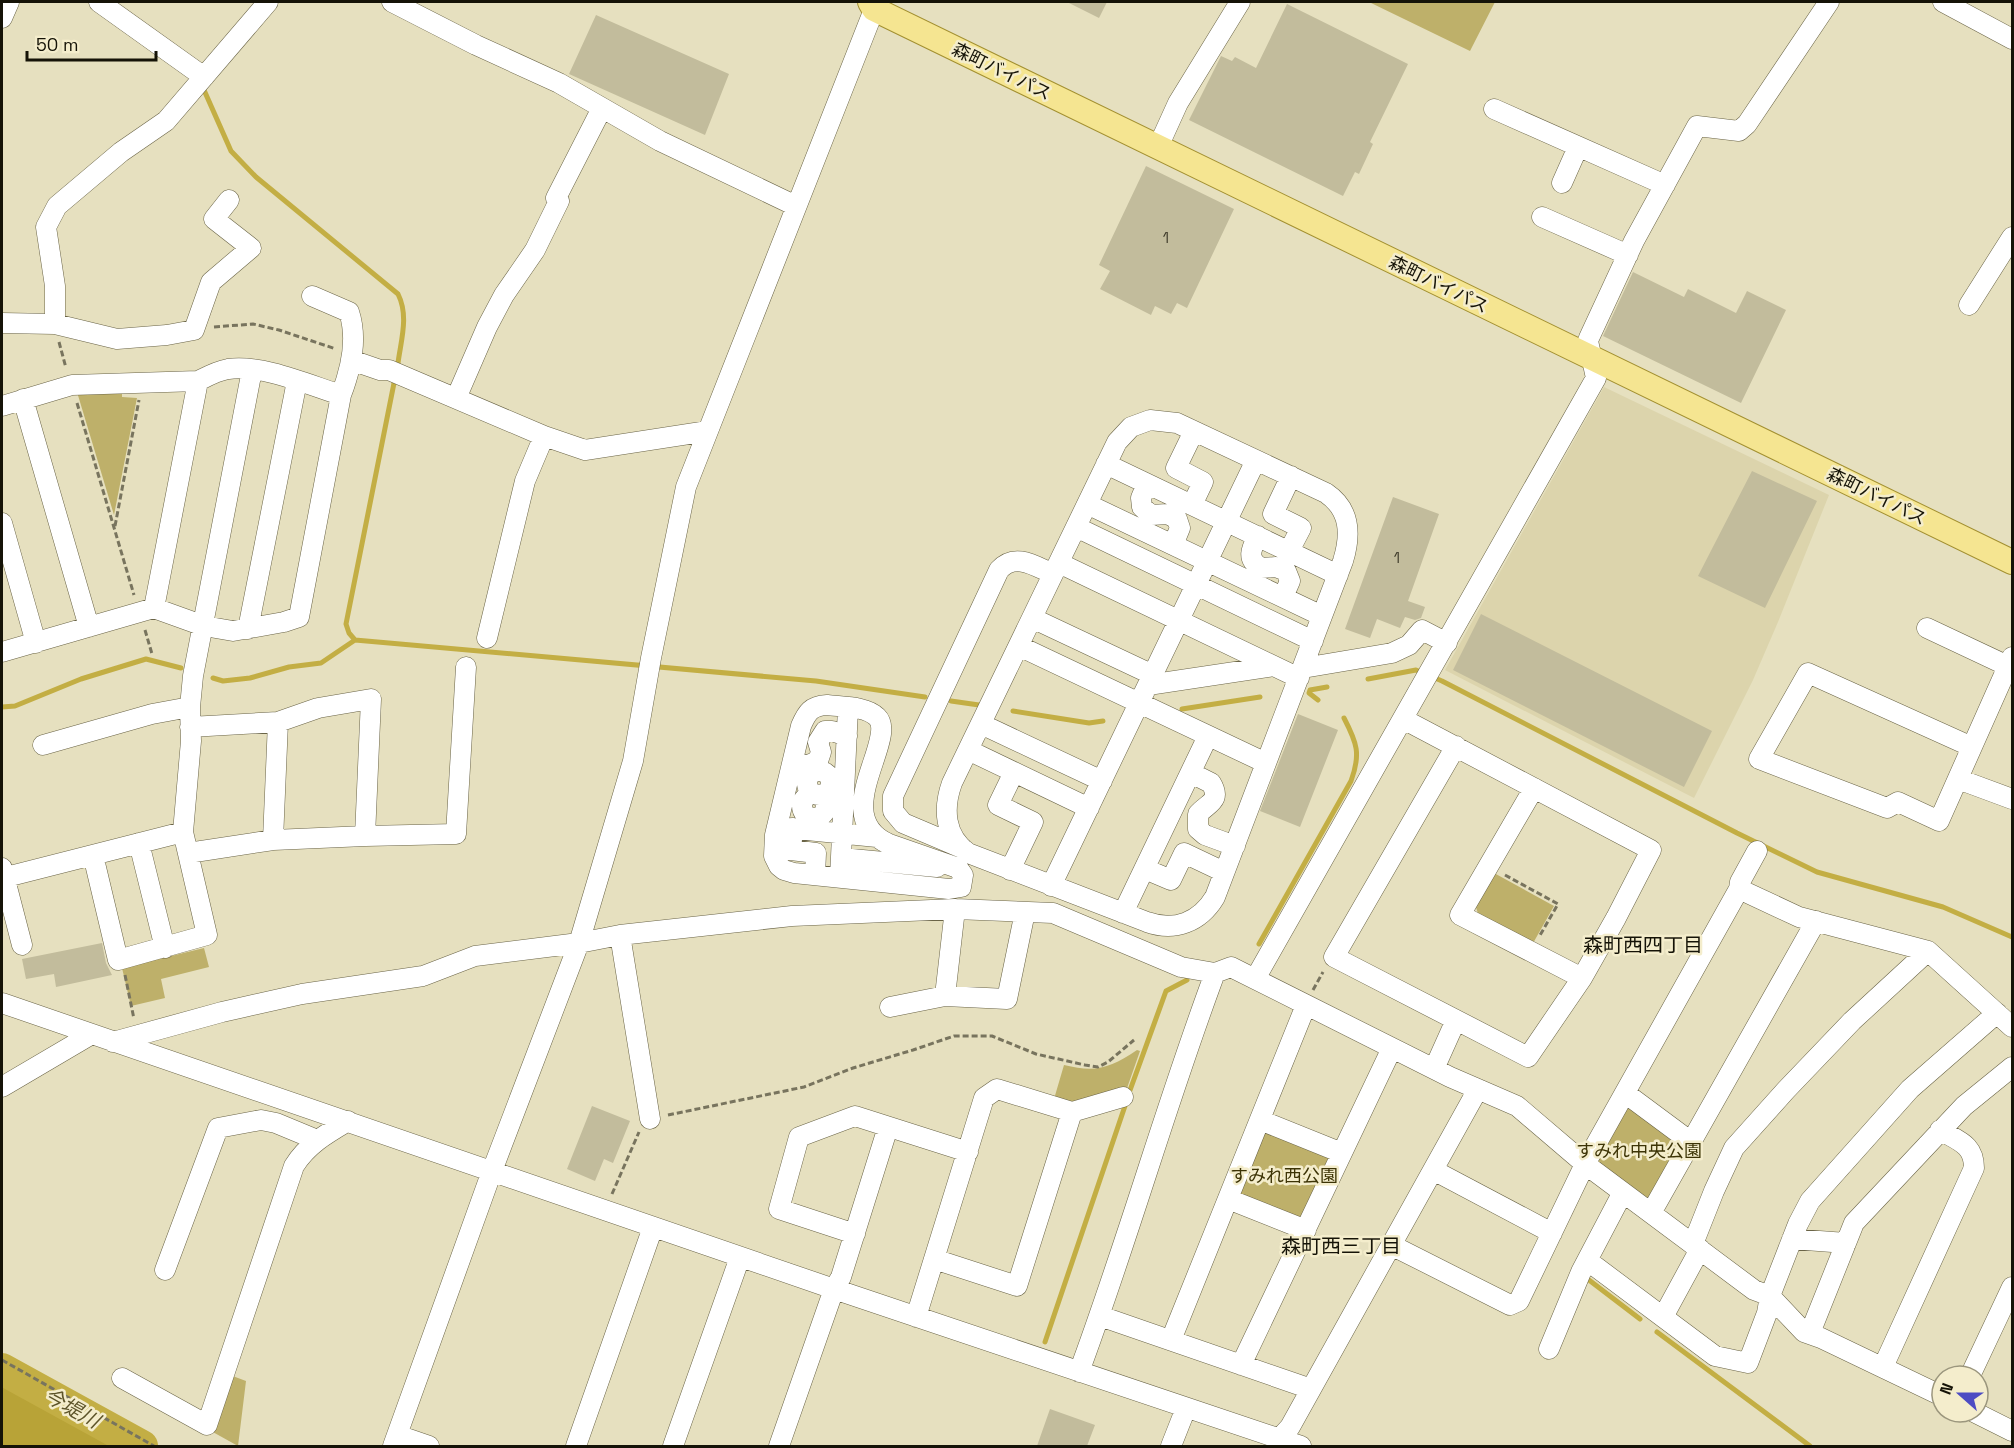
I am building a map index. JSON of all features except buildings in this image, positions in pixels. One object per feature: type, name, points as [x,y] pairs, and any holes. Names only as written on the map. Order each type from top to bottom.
[{"type":"main road","name":"森町バイパス","points":[[873,4],[1158,147],[2013,562]]},
{"type":"street","points":[[2,18],[9,2]]},
{"type":"street","points":[[99,2],[204,77]]},
{"type":"street","points":[[56,328],[55,286],[46,227],[57,206],[121,152],[166,121],[268,2]]},
{"type":"street","points":[[392,2],[476,45],[559,83],[660,141],[796,206]]},
{"type":"street","points":[[1158,147],[1178,103],[1240,2]]},
{"type":"street","points":[[1256,979],[1596,378],[1588,341],[1628,255],[1697,126],[1739,131],[1747,124],[1829,2]]},
{"type":"street","points":[[1943,2],[2013,39]]},
{"type":"street","points":[[429,1446],[395,1441],[492,1171],[579,943],[633,761],[651,658],[686,487],[873,4]]},
{"type":"street","points":[[452,397],[457,396],[472,358],[504,295],[535,250],[559,201],[556,198],[577,153],[602,108]]},
{"type":"street","points":[[1494,109],[1665,185]]},
{"type":"street","points":[[1562,183],[1578,147]]},
{"type":"street","points":[[2,323],[56,328],[117,339],[167,335],[194,330],[211,282],[250,248],[214,219],[229,200]]},
{"type":"street","points":[[1542,217],[1628,255]]},
{"type":"street","points":[[1969,305],[2013,237]]},
{"type":"street","points":[[2,652],[147,610],[204,626],[233,631],[299,617],[341,395],[351,360],[354,327],[349,312],[312,296]]},
{"type":"street","points":[[351,360],[397,373],[544,436],[585,450],[708,431]]},
{"type":"street","points":[[2,406],[72,385],[198,381],[216,372],[230,369],[252,370],[341,395]]},
{"type":"street","points":[[93,855],[118,960],[207,935],[183,832],[190,707],[193,676],[252,370]]},
{"type":"street","points":[[147,610],[198,381]]},
{"type":"street","points":[[248,628],[297,381]]},
{"type":"street","points":[[22,399],[89,627]]},
{"type":"street","points":[[962,848],[948,825],[946,802],[952,783],[1019,646],[1032,618],[1056,568],[1076,527],[1106,464],[1123,434],[1140,423],[1150,420],[1170,421],[1291,476],[1326,493],[1342,508],[1348,524],[1347,550],[1338,575],[1322,616],[1301,673],[1266,764],[1211,904],[1201,915],[1190,922],[1178,926],[1158,926],[978,858],[962,848],[903,823],[893,811],[892,796],[999,570],[1011,561],[1019,560],[1056,568],[1179,620],[1274,666],[1301,673],[1392,653],[1409,645],[1422,630],[1447,643]]},
{"type":"street","points":[[1192,505],[1203,482],[1176,468],[1194,431]]},
{"type":"street","points":[[487,638],[525,481],[544,436]]},
{"type":"street","points":[[1052,886],[1256,460]]},
{"type":"street","points":[[1106,464],[1338,575]]},
{"type":"street","points":[[1289,552],[1301,528],[1273,514],[1291,476]]},
{"type":"street","points":[[1147,484],[1140,498],[1145,512],[1151,515],[1168,514],[1177,519],[1180,528],[1173,545]]},
{"type":"street","points":[[1087,504],[1322,616]]},
{"type":"street","points":[[2,523],[36,643]]},
{"type":"street","points":[[1076,527],[1313,641]]},
{"type":"street","points":[[1257,536],[1250,551],[1251,558],[1261,568],[1276,567],[1286,571],[1290,581],[1283,597]]},
{"type":"street","points":[[1032,618],[1112,655],[1150,680],[1274,666]]},
{"type":"street","points":[[1927,628],[2011,664],[1939,821],[1898,802],[1887,808],[1759,759],[1808,673],[1972,747]]},
{"type":"street","points":[[1019,646],[1266,764]]},
{"type":"street","points":[[1098,683],[1112,655]]},
{"type":"street","points":[[188,853],[273,840],[456,834],[466,667]]},
{"type":"street","points":[[190,727],[278,722],[318,708],[371,699],[365,836]]},
{"type":"street","points":[[785,828],[877,837],[889,844],[960,869],[963,875],[961,887],[954,889],[841,868],[815,875],[788,872],[779,866],[773,848],[785,828],[798,780],[801,726],[806,713],[817,705],[868,711],[880,722],[881,736],[866,781],[863,800],[866,820],[877,837]]},
{"type":"street","points":[[42,745],[152,714],[190,707]]},
{"type":"street","points":[[841,868],[847,736],[845,708]]},
{"type":"street","points":[[1403,719],[1456,746],[1651,850],[1582,978],[1528,1057],[1334,957],[1456,746]]},
{"type":"street","points":[[273,840],[278,722]]},
{"type":"street","points":[[981,724],[1102,781]]},
{"type":"street","points":[[798,780],[808,765],[818,762],[821,752],[818,742],[825,731],[847,736]]},
{"type":"street","points":[[1123,913],[1208,736]]},
{"type":"street","points":[[968,750],[1089,808]]},
{"type":"street","points":[[1010,870],[1033,822],[999,805],[1014,772]]},
{"type":"street","points":[[1191,772],[1211,783],[1215,793],[1212,802],[1198,814],[1198,829],[1205,835],[1234,846]]},
{"type":"street","points":[[1958,779],[2013,799]]},
{"type":"street","points":[[1534,788],[1460,915],[1582,978]]},
{"type":"street","points":[[22,945],[2,874],[93,855],[183,832]]},
{"type":"street","points":[[139,843],[165,948]]},
{"type":"street","points":[[1391,1245],[1510,1305],[1519,1301],[1585,1164],[1739,889],[1740,882],[1757,851]]},
{"type":"street","points":[[1145,869],[1171,880],[1185,853],[1224,872]]},
{"type":"street","points":[[1739,889],[1799,917],[1928,951],[2013,1027]]},
{"type":"street","points":[[945,996],[955,909]]},
{"type":"street","points":[[113,1042],[222,1012],[302,994],[423,976],[475,956],[579,943],[620,935],[792,916],[955,909],[1053,913],[1182,967],[1215,973],[1232,967],[1434,1069],[1517,1106],[1585,1164],[1754,1290],[1770,1296],[1804,1332],[1930,1390]]},
{"type":"street","points":[[890,1007],[945,996],[1006,999],[1025,912]]},
{"type":"street","points":[[1651,1213],[1816,921]]},
{"type":"street","points":[[620,935],[650,1119]]},
{"type":"street","points":[[1664,1317],[1696,1247],[1714,1191],[1734,1148],[1852,1021],[1928,951]]},
{"type":"street","points":[[1079,1372],[1100,1317],[1167,1113],[1182,1060],[1215,973]]},
{"type":"street","points":[[2,1003],[1186,1408],[1278,1443],[1301,1446]]},
{"type":"street","points":[[1171,1340],[1306,1005]]},
{"type":"street","points":[[1588,1261],[1715,1356],[1748,1363],[1767,1313],[1770,1296],[1792,1239],[1810,1201],[1878,1123],[1927,1072],[1997,1013]]},
{"type":"street","points":[[1434,1069],[1456,1020]]},
{"type":"street","points":[[2,1087],[92,1034]]},
{"type":"street","points":[[1241,1365],[1392,1048]]},
{"type":"street","points":[[1810,1333],[1854,1223],[1964,1106],[2013,1066]]},
{"type":"street","points":[[916,1317],[984,1098],[997,1089],[1072,1112],[1123,1097]]},
{"type":"street","points":[[1278,1443],[1290,1427],[1478,1089]]},
{"type":"street","points":[[1625,1093],[1691,1142]]},
{"type":"street","points":[[934,1259],[1017,1286],[1072,1112]]},
{"type":"street","points":[[855,1234],[779,1209],[799,1137],[855,1116],[968,1152]]},
{"type":"street","points":[[165,1270],[218,1128],[261,1120],[276,1123],[317,1140]]},
{"type":"street","points":[[1260,1120],[1342,1153]]},
{"type":"street","points":[[122,1378],[207,1425],[294,1167],[303,1152],[317,1140],[348,1122]]},
{"type":"street","points":[[779,1446],[834,1289],[841,1277],[888,1126]]},
{"type":"street","points":[[1883,1367],[1974,1168],[1974,1158],[1969,1147],[1940,1130]]},
{"type":"street","points":[[1433,1170],[1552,1233]]},
{"type":"street","points":[[1549,1349],[1570,1296],[1623,1192]]},
{"type":"street","points":[[1228,1199],[1306,1230]]},
{"type":"street","points":[[576,1446],[653,1227]]},
{"type":"street","points":[[1792,1239],[1846,1244]]},
{"type":"street","points":[[673,1446],[740,1257]]},
{"type":"street","points":[[1976,1364],[2013,1287]]},
{"type":"street","points":[[1100,1317],[1311,1389]]},
{"type":"street","points":[[1171,1446],[1186,1408]]},
{"type":"street","points":[[1990,1420],[2013,1431]]},
{"type":"path","points":[[194,330],[253,324],[347,352],[351,360]]},
{"type":"path","points":[[56,328],[69,377]]},
{"type":"path","points":[[114,528],[143,384]]},
{"type":"path","points":[[75,394],[114,528],[147,610],[152,654]]},
{"type":"path","points":[[1489,867],[1558,904],[1531,952]]},
{"type":"path","points":[[1306,1005],[1327,964],[1334,957]]},
{"type":"path","points":[[121,959],[138,1035]]},
{"type":"path","points":[[605,1210],[644,1121],[650,1119],[804,1087],[853,1068],[954,1036],[992,1036],[1036,1054],[1098,1067],[1108,1062],[1134,1040]]},
{"type":"path","points":[[2,1360],[154,1446]]},
{"type":"shaded area","points":[[1604,387],[1829,495],[1753,680],[1694,798],[1445,670]]},
{"type":"shaded area","points":[[2,1373],[125,1446],[2,1446]]},
{"type":"green space","points":[[1369,2],[1495,2],[1470,51]]},
{"type":"green space","points":[[122,391],[122,397],[137,398],[114,515],[77,392]]},
{"type":"green space","points":[[1494,873],[1554,906],[1532,945],[1479,917],[1475,904]]},
{"type":"green space","points":[[204,948],[209,967],[161,979],[165,998],[131,1006],[122,968]]},
{"type":"green space","points":[[1137,1050],[1140,1051],[1126,1091],[1074,1105],[1054,1099],[1064,1065],[1094,1069],[1110,1065]]},
{"type":"green space","name":"すみれ中央公園","points":[[1634,1106],[1676,1137],[1679,1146],[1651,1196],[1644,1198],[1595,1160],[1626,1107]]},
{"type":"green space","name":"すみれ西公園","points":[[1270,1131],[1328,1154],[1330,1159],[1302,1217],[1297,1221],[1242,1199],[1240,1193],[1263,1135]]},
{"type":"green space","points":[[230,1375],[246,1381],[238,1446],[211,1431]]},
{"type":"waterway","points":[[204,90],[231,151],[256,177],[398,294],[401,302],[404,319],[398,363],[346,624],[355,640],[816,681],[925,697]]},
{"type":"waterway","points":[[213,678],[223,681],[250,678],[289,667],[321,663],[355,640]]},
{"type":"waterway","points":[[2,707],[15,706],[81,679],[146,659],[181,668]]},
{"type":"waterway","points":[[1368,679],[1416,670],[1442,681],[1817,872],[1943,907],[2012,937]]},
{"type":"waterway","points":[[1318,700],[1309,693],[1310,690],[1327,687]]},
{"type":"waterway","points":[[1182,709],[1260,697]]},
{"type":"waterway","points":[[951,701],[979,705]]},
{"type":"waterway","points":[[1013,711],[1089,723],[1103,721]]},
{"type":"waterway","points":[[1259,944],[1351,781],[1357,756],[1355,742],[1344,718]]},
{"type":"waterway","points":[[1129,1093],[1166,991],[1187,980]]},
{"type":"waterway","points":[[1045,1342],[1126,1103]]},
{"type":"waterway","points":[[1585,1277],[1640,1319]]},
{"type":"waterway","points":[[1657,1332],[1810,1446]]},
{"type":"waterway","name":"今堤川","points":[[2,1369],[142,1446]]},
{"type":"district","name":"森町西四丁目","points":[[1643,945]]},
{"type":"district","name":"森町西三丁目","points":[[1341,1246]]}]
